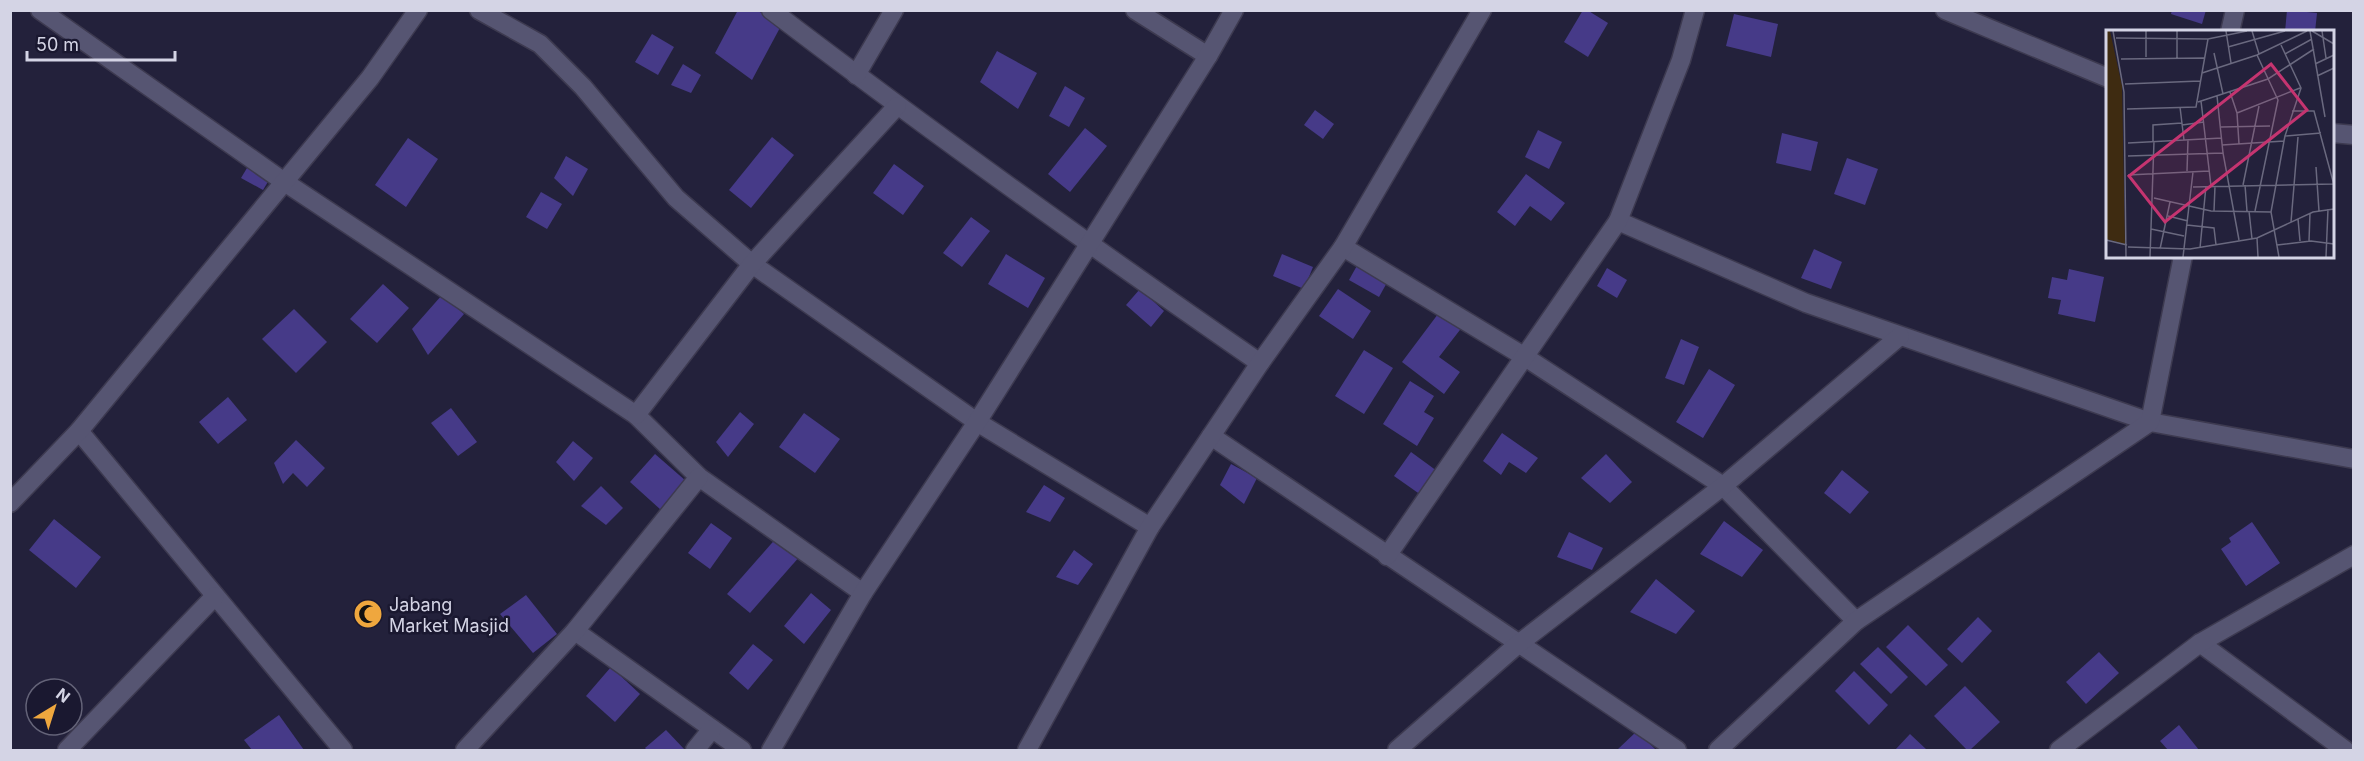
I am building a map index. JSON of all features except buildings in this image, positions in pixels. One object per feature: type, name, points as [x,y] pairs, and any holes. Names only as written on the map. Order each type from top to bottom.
[{"type":"street","points":[[40,10],[283,181],[636,415],[699,477],[862,592]]},
{"type":"street","points":[[10,502],[79,431],[370,78],[418,10]]},
{"type":"street","points":[[479,10],[540,44],[582,87],[676,198],[752,264],[977,422],[1150,527]]},
{"type":"street","points":[[771,10],[897,106],[1088,244],[1260,363]]},
{"type":"street","points":[[856,75],[894,10]]},
{"type":"street","points":[[1135,10],[1208,56]]},
{"type":"street","points":[[771,750],[862,592],[977,422],[1208,56],[1234,10]]},
{"type":"street","points":[[1028,750],[1150,527],[1260,363],[1343,247],[1482,10]]},
{"type":"street","points":[[1387,556],[1618,221],[1681,60],[1695,10]]},
{"type":"street","points":[[1945,10],[2106,77]]},
{"type":"street","points":[[2230,30],[2235,10]]},
{"type":"street","points":[[636,415],[752,264],[897,106]]},
{"type":"street","points":[[2334,133],[2354,135]]},
{"type":"street","points":[[1618,221],[1806,303],[2150,422],[2354,459]]},
{"type":"street","points":[[1343,247],[1525,357],[1723,486],[1856,621]]},
{"type":"street","points":[[1718,750],[1856,621],[2150,422],[2183,258]]},
{"type":"street","points":[[1397,750],[1517,645],[1723,486],[1900,336]]},
{"type":"street","points":[[79,431],[343,750]]},
{"type":"street","points":[[1211,436],[1517,645],[1677,750]]},
{"type":"street","points":[[465,750],[575,631],[699,477]]},
{"type":"street","points":[[2059,750],[2200,643],[2354,555]]},
{"type":"street","points":[[79,746],[215,596]]},
{"type":"street","points":[[575,631],[742,750]]},
{"type":"street","points":[[2200,643],[2345,750]]},
{"type":"street","points":[[695,750],[712,729]]},
{"type":"place","name":"Jabang Market Masjid","points":[[368,614]]}]
